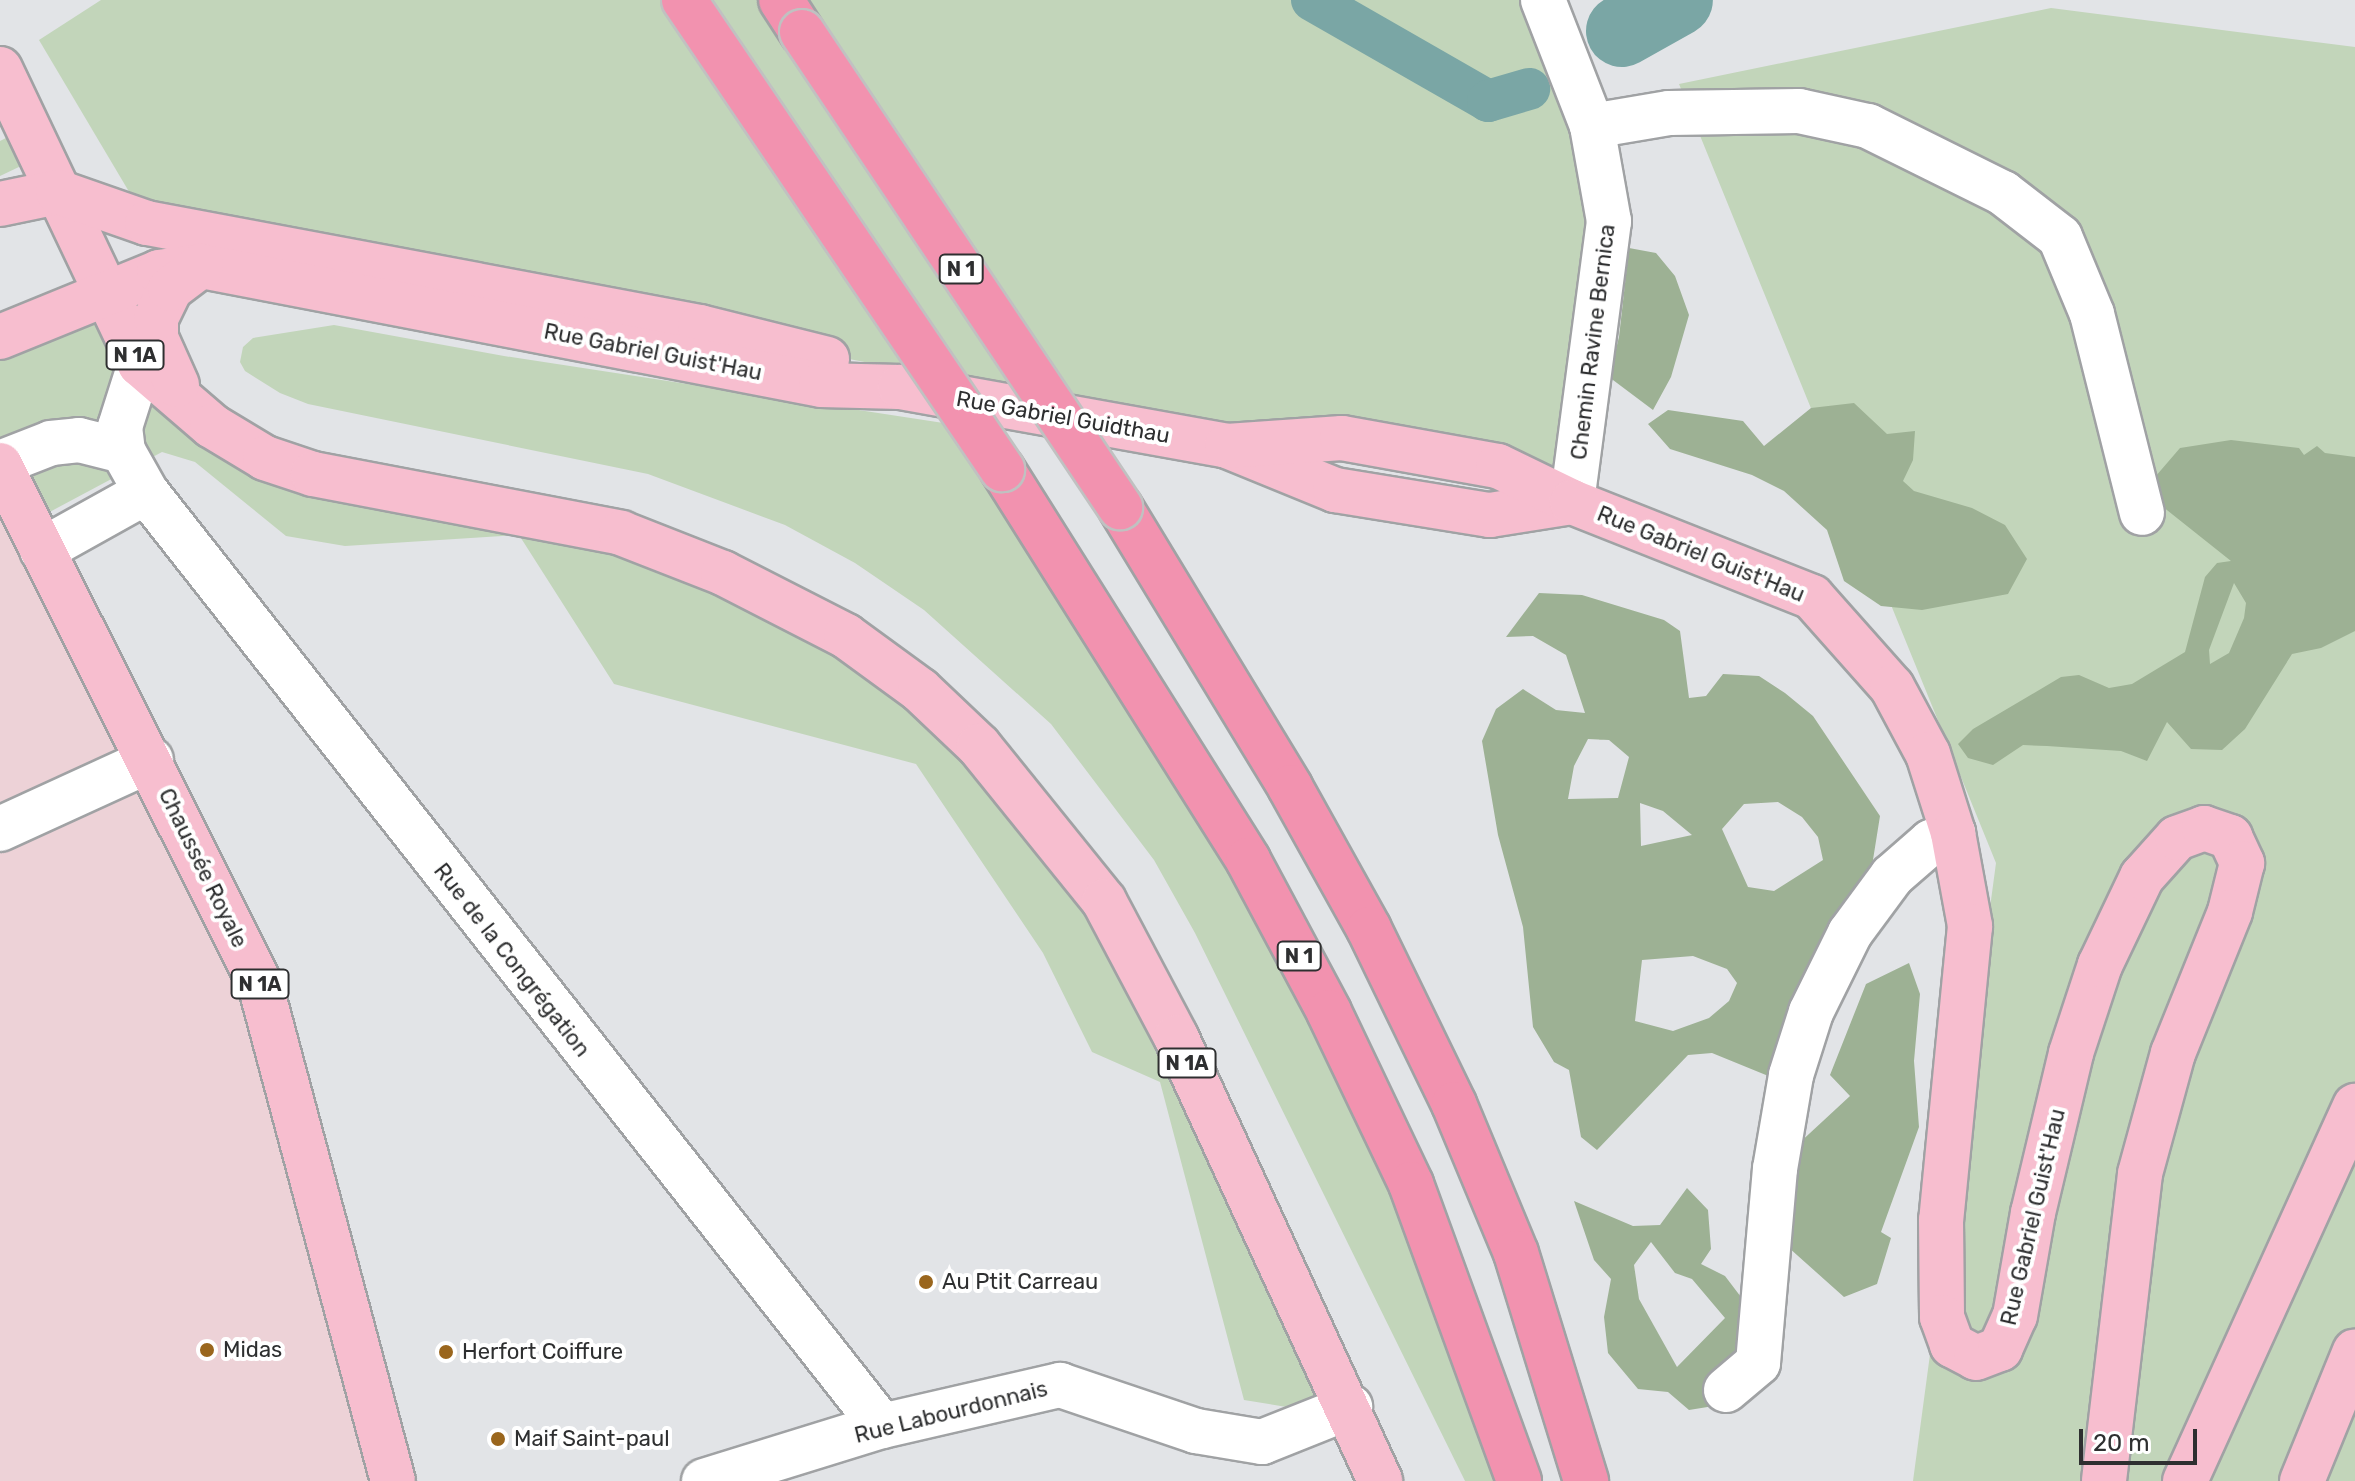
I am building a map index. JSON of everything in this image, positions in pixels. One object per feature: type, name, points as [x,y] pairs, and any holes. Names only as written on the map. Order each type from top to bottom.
[{"type":"highway","name":"N 1","points":[[684,0],[1002,469],[1248,860],[1329,1012],[1411,1184],[1519,1481]]},
{"type":"highway","name":"N 1","points":[[792,16],[1120,507],[1290,787],[1369,929],[1454,1104],[1516,1253],[1585,1480]]},
{"type":"main road","name":"N 1A","points":[[0,69],[140,364],[185,404],[265,458],[313,474],[621,533],[723,573],[846,636],[920,690],[979,746],[1104,901],[1176,1037],[1342,1411],[1380,1481]]},
{"type":"main road","points":[[0,204],[58,192]]},
{"type":"main road","name":"Rue Gabriel Guist'Hau","points":[[58,192],[147,223],[700,327],[812,353],[900,387]]},
{"type":"main road","points":[[185,404],[156,338],[156,318],[170,289],[201,266]]},
{"type":"main road","name":"Rue Gabriel Guist'Hau","points":[[0,337],[159,272],[201,266],[821,385],[900,387]]},
{"type":"main road","name":"Rue Gabriel Guidthau","points":[[900,387],[1227,446],[1335,490],[1490,515]]},
{"type":"main road","name":"Rue Gabriel Guidthau","points":[[1227,446],[1342,438],[1446,453],[1498,466],[1572,502]]},
{"type":"main road","name":"Chaussée Royale","points":[[0,464],[151,760],[260,984],[393,1481]]},
{"type":"main road","name":"Rue Gabriel Guist'Hau","points":[[1490,515],[1572,502],[1812,597],[1892,687],[1928,754],[1953,833],[1970,926],[1941,1220],[1942,1317],[1952,1345],[1976,1358],[2000,1349],[2015,1316],[2033,1213],[2071,1053],[2100,965],[2142,877],[2177,838],[2204,828],[2230,837],[2242,863],[2230,912],[2173,1053],[2140,1174],[2104,1481]]},
{"type":"main road","points":[[2185,1481],[2355,1106]]},
{"type":"main road","points":[[2302,1481],[2355,1351]]},
{"type":"street","name":"Chemin Ravine Bernica","points":[[1543,0],[1592,126],[1609,221],[1572,502]]},
{"type":"street","points":[[1592,126],[1669,113],[1799,111],[1868,126],[2003,193],[2060,237],[2092,314],[2142,513]]},
{"type":"street","points":[[0,464],[51,443],[79,440],[123,451],[120,427],[140,364]]},
{"type":"street","name":"Rue de la Congrégation","points":[[123,451],[146,492],[882,1426]]},
{"type":"street","points":[[42,550],[146,492]]},
{"type":"street","points":[[0,829],[151,760]]},
{"type":"street","points":[[1726,1390],[1758,1363],[1775,1169],[1791,1075],[1811,1012],[1850,933],[1892,876],[1931,842],[1953,833]]},
{"type":"street","name":"Rue Labourdonnais","points":[[704,1481],[788,1468],[882,1426],[1060,1385],[1196,1431],[1262,1442],[1342,1411]]},
{"type":"shaded area","points":[[0,465],[260,984],[393,1481],[0,1481]]},
{"type":"green space","points":[[101,0],[1543,0],[1606,188],[1566,499],[147,222],[39,40]]},
{"type":"green space","points":[[2051,8],[2355,47],[2355,1481],[1913,1481],[1996,863],[1679,84]]},
{"type":"green space","points":[[8,137],[21,166],[0,176],[0,141]]},
{"type":"green space","points":[[1629,248],[1656,253],[1675,276],[1689,315],[1671,377],[1653,410],[1609,377],[1619,337]]},
{"type":"green space","points":[[104,293],[212,426],[621,533],[846,636],[1104,901],[1335,1415],[1244,1400],[1160,1082],[1092,1052],[1043,953],[916,764],[614,684],[519,535],[345,546],[286,536],[195,462],[162,452],[29,523],[0,465],[0,337]]},
{"type":"green space","points":[[334,325],[504,356],[950,424],[1248,860],[1519,1481],[1465,1481],[1195,933],[1154,860],[1051,724],[924,610],[855,563],[785,525],[648,474],[308,404],[280,393],[245,371],[240,362],[243,347],[253,338]]},
{"type":"green space","points":[[1854,403],[1887,434],[1915,431],[1913,460],[1903,481],[1914,491],[1972,508],[2005,525],[2027,559],[2008,594],[1922,610],[1881,606],[1844,581],[1827,530],[1784,491],[1752,475],[1670,449],[1648,424],[1668,410],[1743,421],[1764,446],[1811,408]]},
{"type":"green space","points":[[2231,440],[2299,448],[2304,455],[2317,446],[2325,453],[2355,457],[2355,631],[2321,648],[2292,654],[2245,729],[2222,750],[2191,749],[2167,722],[2147,761],[2121,751],[2023,745],[1993,765],[1968,758],[1958,744],[1973,729],[2061,677],[2079,675],[2109,688],[2132,684],[2185,652],[2205,577],[2217,563],[2231,561],[2143,491],[2180,448]],"holes":[[[2234,583],[2246,603],[2244,618],[2229,653],[2210,664],[2209,650]]]},
{"type":"green space","points":[[1539,593],[1582,595],[1664,620],[1680,631],[1689,698],[1706,696],[1723,674],[1759,676],[1813,716],[1880,816],[1864,916],[1803,1090],[1712,1053],[1688,1055],[1597,1150],[1581,1137],[1569,1070],[1554,1062],[1533,1027],[1523,927],[1498,835],[1482,741],[1496,709],[1523,689],[1556,710],[1585,713],[1566,655],[1533,636],[1506,637]],"holes":[[[1588,739],[1609,740],[1629,757],[1618,798],[1568,799],[1574,766]],[[1778,802],[1802,817],[1818,837],[1823,860],[1774,891],[1748,887],[1722,829],[1744,804]],[[1640,803],[1663,811],[1692,835],[1641,846]],[[1693,956],[1727,969],[1737,983],[1729,1001],[1709,1018],[1673,1031],[1635,1021],[1642,960]]]},
{"type":"green space","points":[[1909,963],[1920,994],[1914,1061],[1919,1127],[1881,1232],[1891,1238],[1877,1284],[1844,1297],[1788,1247],[1796,1146],[1850,1096],[1830,1075],[1866,984]]},
{"type":"green space","points":[[1687,1188],[1708,1210],[1711,1249],[1701,1264],[1725,1276],[1744,1301],[1726,1404],[1689,1410],[1668,1392],[1638,1389],[1608,1353],[1604,1317],[1611,1279],[1594,1260],[1574,1201],[1633,1226],[1660,1225]],"holes":[[[1651,1242],[1675,1273],[1692,1279],[1725,1318],[1677,1367],[1639,1299],[1634,1265]]]},
{"type":"waterway","points":[[1312,0],[1488,101],[1529,89]]},
{"type":"waterway","points":[[1622,31],[1677,0]]},
{"type":"place","name":"Au Ptit Carreau","points":[[926,1282]]},
{"type":"place","name":"Midas","points":[[207,1350]]},
{"type":"place","name":"Herfort Coiffure","points":[[446,1352]]},
{"type":"place","name":"Maif Saint-paul","points":[[498,1439]]}]
